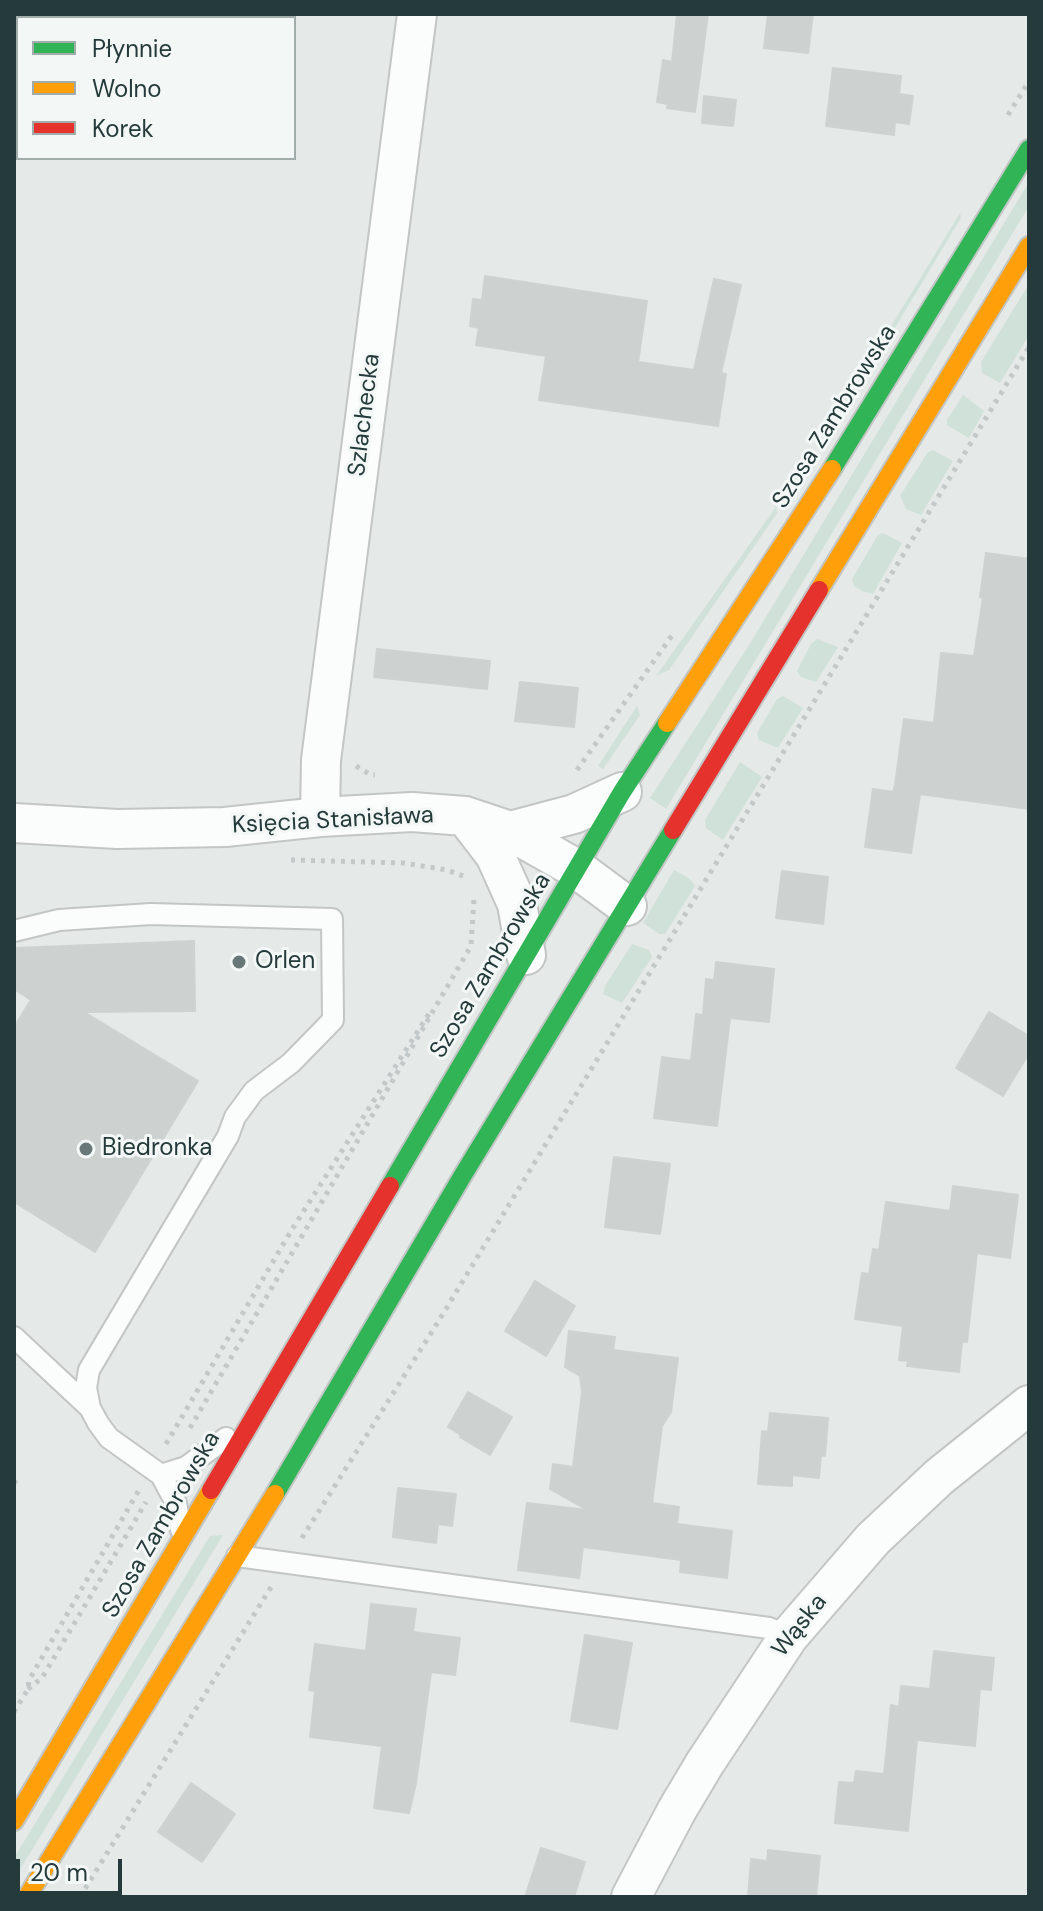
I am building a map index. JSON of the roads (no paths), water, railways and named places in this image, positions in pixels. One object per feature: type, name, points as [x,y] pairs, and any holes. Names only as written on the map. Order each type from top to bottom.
[{"type":"main road","name":"Szosa Zambrowska","points":[[14,1821],[622,792],[818,491],[1029,149]]},
{"type":"main road","points":[[27,1897],[237,1556],[627,906],[1029,246]]},
{"type":"main road","points":[[351,1249],[357,1268],[364,1276]]},
{"type":"main road","points":[[383,1283],[404,1278]]},
{"type":"street","name":"Szlachecka","points":[[320,817],[321,760],[417,14]]},
{"type":"street","points":[[526,955],[502,843],[622,792]]},
{"type":"street","name":"Księcia Stanisława","points":[[14,823],[117,829],[225,827],[412,812],[465,816],[502,843],[577,869],[627,906]]},
{"type":"street","name":"Wąska","points":[[631,1897],[698,1775],[789,1636],[873,1539],[939,1477],[1029,1405]]},
{"type":"lane","points":[[14,931],[59,920],[151,914],[332,919],[333,1020],[291,1063],[254,1091],[235,1117],[228,1136],[89,1370],[86,1388],[90,1408]]},
{"type":"lane","points":[[14,1337],[90,1408],[109,1438],[157,1471],[176,1503],[183,1538]]},
{"type":"lane","points":[[157,1471],[186,1467],[211,1451],[255,1414]]},
{"type":"lane","points":[[237,1556],[769,1628],[789,1636]]},
{"type":"place","name":"Orlen","points":[[239,962]]},
{"type":"place","name":"Biedronka","points":[[86,1149]]}]
